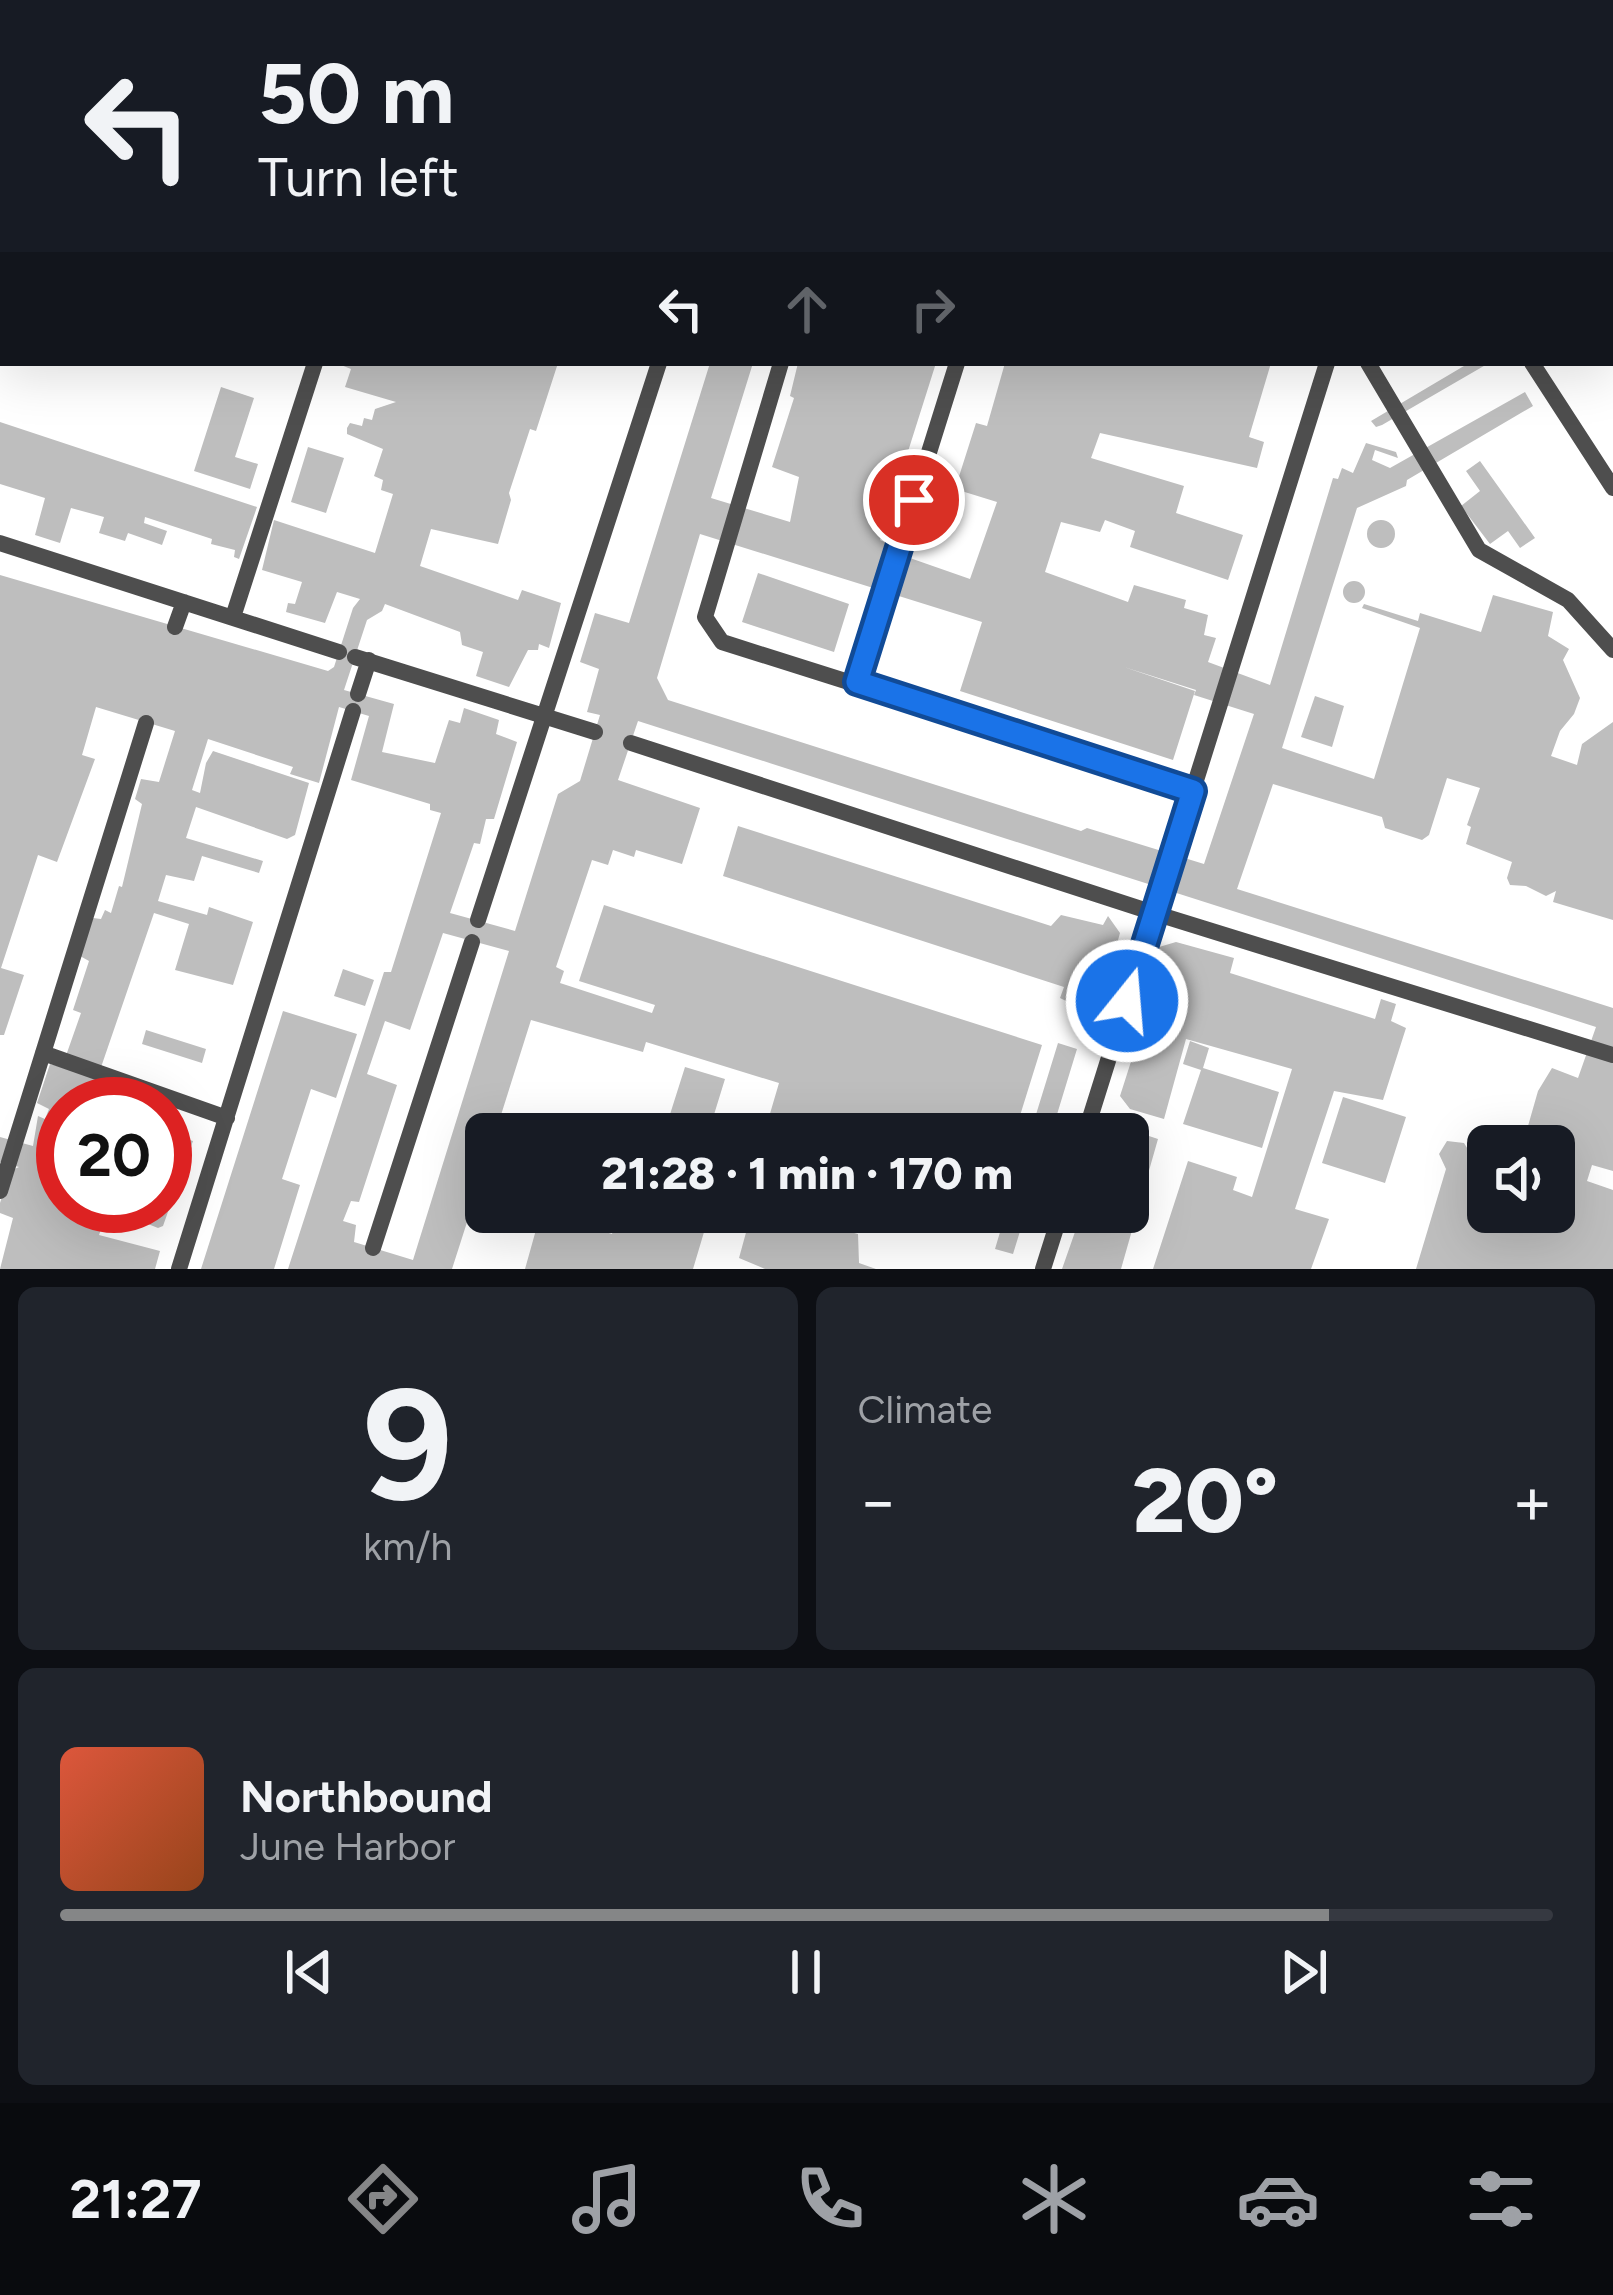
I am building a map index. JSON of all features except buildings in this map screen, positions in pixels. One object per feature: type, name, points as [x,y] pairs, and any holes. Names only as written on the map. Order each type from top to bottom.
[{"type":"lane","points":[[233,617],[314,366]]},
{"type":"lane","points":[[478,920],[658,366]]},
{"type":"lane","points":[[780,366],[705,617],[722,642],[1193,791]]},
{"type":"lane","points":[[857,682],[956,366]]},
{"type":"lane","points":[[1092,1113],[1326,366]]},
{"type":"lane","points":[[1370,366],[1479,550],[1568,600],[1613,650]]},
{"type":"lane","points":[[1534,366],[1613,488]]},
{"type":"lane","points":[[0,543],[595,732]]},
{"type":"lane","points":[[176,627],[184,602]]},
{"type":"lane","points":[[178,1269],[356,702],[354,656]]},
{"type":"lane","points":[[0,1191],[146,723]]},
{"type":"lane","points":[[631,743],[1154,913],[1613,1055]]},
{"type":"lane","points":[[373,1248],[472,942]]},
{"type":"lane","points":[[43,1053],[227,1118]]},
{"type":"lane","points":[[1043,1269],[1054,1233]]},
{"type":"route","points":[[914,500],[857,682],[1193,791],[1127,1001]]}]
